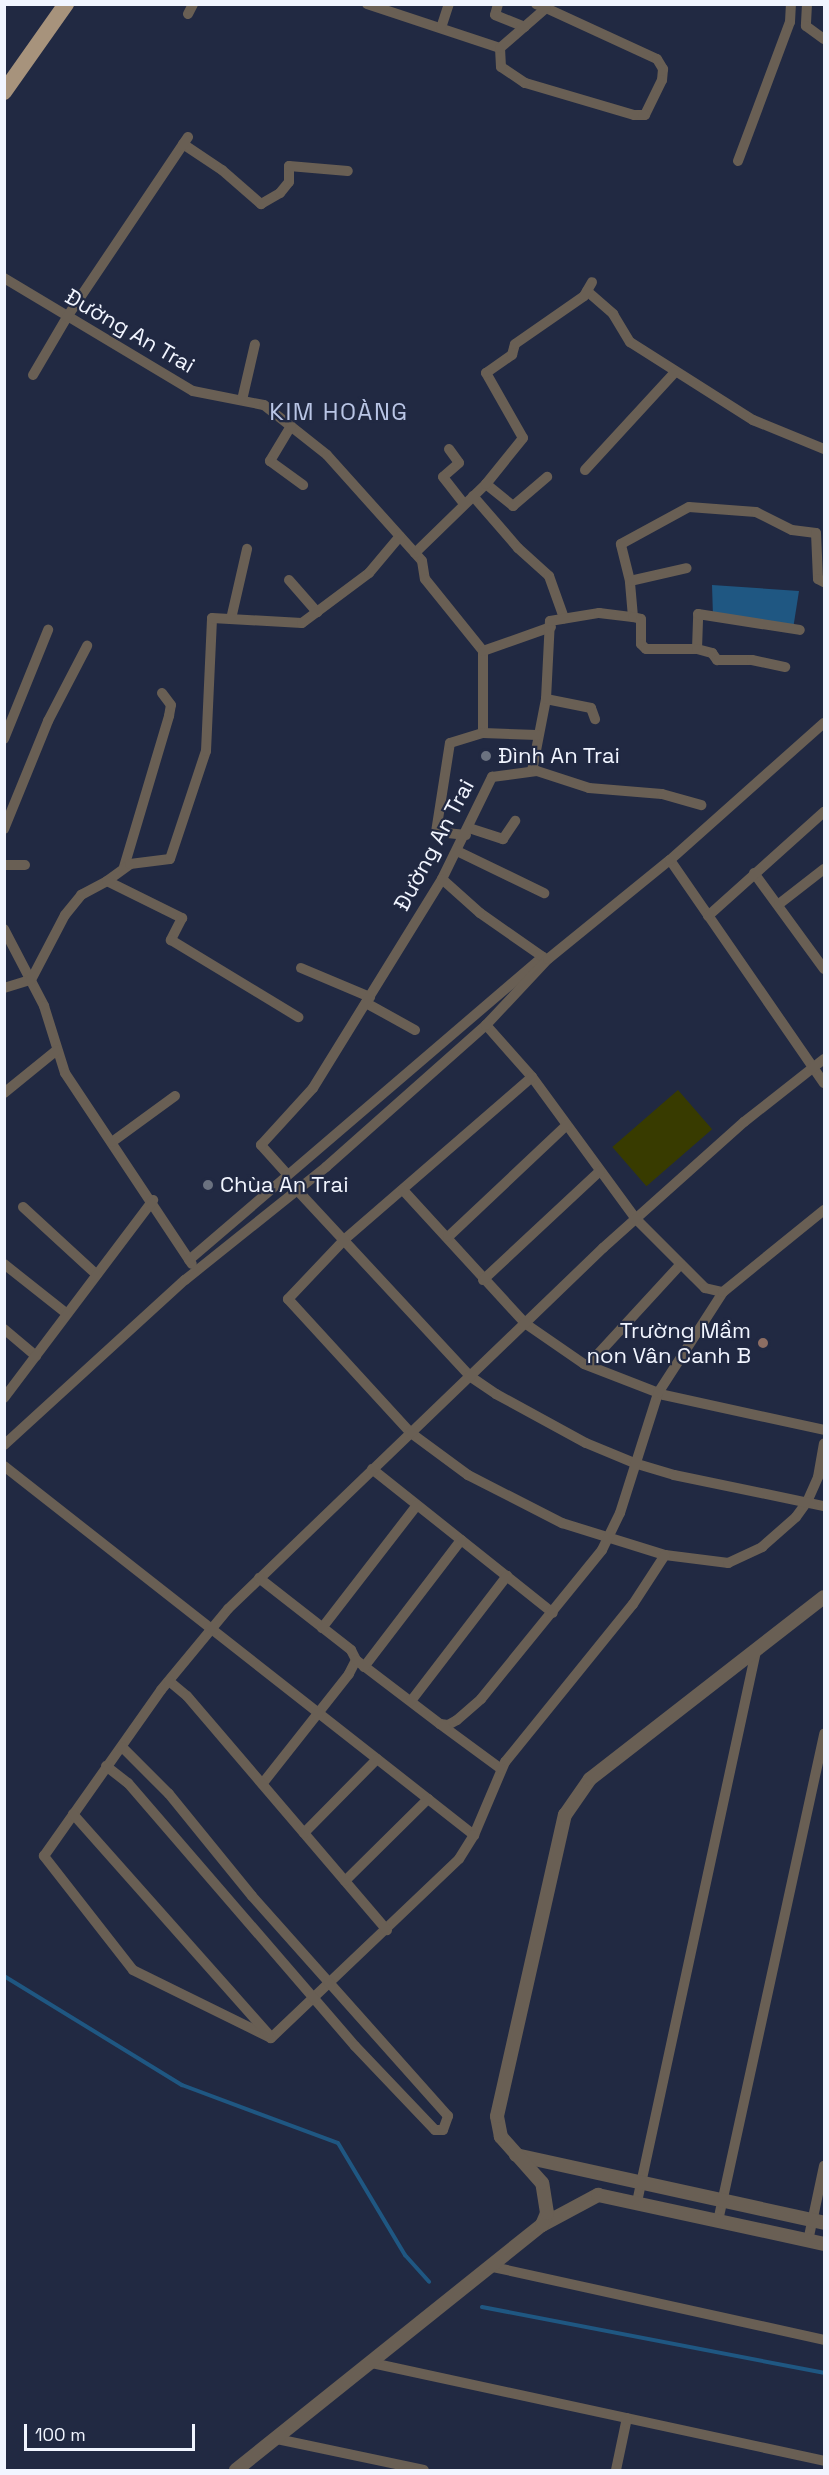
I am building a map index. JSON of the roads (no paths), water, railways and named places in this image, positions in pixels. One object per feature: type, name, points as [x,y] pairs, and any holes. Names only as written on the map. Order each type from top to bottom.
[{"type":"main road","points":[[4,92],[66,4]]},
{"type":"street","points":[[367,4],[397,9],[441,28],[500,48]]},
{"type":"street","points":[[441,28],[449,4]]},
{"type":"street","points":[[498,4],[495,15],[525,27]]},
{"type":"street","points":[[738,161],[790,22],[791,4]]},
{"type":"street","points":[[807,4],[806,26],[825,39]]},
{"type":"street","points":[[541,6],[559,9],[657,59],[663,69],[662,80],[645,115],[623,112],[510,76],[501,67],[500,48],[525,27],[541,6]]},
{"type":"street","points":[[33,375],[67,317],[185,140],[261,204],[280,193],[289,182],[290,166],[348,171]]},
{"type":"street","name":"Đường An Trai","points":[[4,278],[193,391],[264,405],[291,426],[327,455],[422,561],[425,579],[483,651]]},
{"type":"street","points":[[415,553],[486,484],[523,438],[486,373],[512,355],[515,344],[589,286],[613,314],[630,342],[753,420],[825,449]]},
{"type":"street","points":[[242,400],[255,344]]},
{"type":"street","points":[[585,471],[675,372]]},
{"type":"street","points":[[291,426],[270,461],[303,485]]},
{"type":"street","points":[[449,449],[459,463],[443,477],[464,504]]},
{"type":"street","points":[[486,484],[513,506],[547,477]]},
{"type":"street","points":[[473,496],[518,548],[549,576],[564,618]]},
{"type":"street","points":[[633,617],[630,580],[621,544],[689,507],[756,512],[792,530],[816,533],[818,579],[825,582]]},
{"type":"street","points":[[4,988],[31,980],[70,909],[81,895],[107,881],[124,867],[170,859],[190,793],[206,751],[212,618],[302,623],[369,573],[400,536]]},
{"type":"street","points":[[231,619],[247,549]]},
{"type":"street","points":[[630,580],[687,568]]},
{"type":"street","points":[[289,580],[317,612]]},
{"type":"street","points":[[701,805],[662,794],[589,788],[531,771],[546,699],[550,621],[599,613],[633,617],[641,619],[641,644],[646,649],[697,650],[711,653],[717,660],[752,660],[784,667]]},
{"type":"street","points":[[697,650],[698,614],[800,630]]},
{"type":"street","points":[[483,733],[483,651],[551,627]]},
{"type":"street","points":[[4,739],[48,630]]},
{"type":"street","points":[[4,829],[48,721],[87,645]]},
{"type":"street","points":[[124,867],[169,716],[171,705],[162,693]]},
{"type":"street","points":[[546,699],[591,708],[595,719]]},
{"type":"street","points":[[4,1445],[196,1271],[268,1210],[298,1191],[486,1025],[535,970],[670,860],[825,723]]},
{"type":"street","points":[[515,820],[503,839],[468,832],[436,832],[450,742],[483,733],[537,735]]},
{"type":"street","name":"Đường An Trai","points":[[287,1174],[261,1145],[314,1088],[442,879],[468,832],[492,777],[531,771]]},
{"type":"street","points":[[708,916],[825,812]]},
{"type":"street","points":[[457,851],[544,893]]},
{"type":"street","points":[[670,860],[825,1083]]},
{"type":"street","points":[[4,865],[25,865]]},
{"type":"street","points":[[779,904],[825,869]]},
{"type":"street","points":[[754,873],[823,963]]},
{"type":"street","points":[[189,1260],[543,957],[480,913],[442,879]]},
{"type":"street","points":[[107,881],[182,918],[171,940],[298,1017]]},
{"type":"street","points":[[4,928],[31,980],[65,1073],[153,1200],[196,1271]]},
{"type":"street","points":[[301,968],[368,1000],[415,1030]]},
{"type":"street","points":[[486,1025],[532,1077],[636,1219],[705,1288],[723,1292]]},
{"type":"street","points":[[4,1093],[57,1050]]},
{"type":"street","points":[[271,2038],[133,1970],[44,1856],[106,1766],[122,1748],[210,1628],[372,1469],[636,1219],[744,1122],[825,1059]]},
{"type":"street","points":[[532,1077],[345,1239],[288,1299],[411,1433],[498,1494],[607,1539],[665,1555],[715,1563],[738,1561],[779,1533],[807,1502],[818,1477],[825,1444]]},
{"type":"street","points":[[112,1142],[175,1096]]},
{"type":"street","points":[[448,1237],[567,1125]]},
{"type":"street","points":[[483,1280],[600,1171]]},
{"type":"street","points":[[403,1190],[448,1237],[483,1280],[526,1324],[588,1365],[658,1393],[825,1430]]},
{"type":"street","points":[[298,1191],[471,1377],[533,1415],[634,1463],[674,1475],[825,1506]]},
{"type":"street","points":[[4,1398],[8,1385],[36,1356],[153,1200]]},
{"type":"street","points":[[23,1208],[97,1275]]},
{"type":"street","points":[[440,1724],[448,1725],[457,1720],[481,1699],[553,1612],[607,1539],[620,1514],[634,1463],[658,1393],[723,1292],[825,1210]]},
{"type":"street","points":[[4,1264],[67,1314]]},
{"type":"street","points":[[588,1365],[681,1264]]},
{"type":"street","points":[[4,1329],[36,1356]]},
{"type":"street","points":[[4,1466],[474,1835]]},
{"type":"street","points":[[372,1469],[553,1612]]},
{"type":"street","points":[[322,1628],[417,1505]]},
{"type":"street","points":[[262,1784],[461,1540]]},
{"type":"street","points":[[271,2038],[443,1877],[474,1835],[501,1769],[633,1604],[665,1555]]},
{"type":"street","points":[[411,1701],[507,1576]]},
{"type":"street","points":[[259,1578],[351,1650],[360,1664],[501,1769]]},
{"type":"street","points":[[542,2225],[547,2213],[542,2183],[513,2154],[501,2137],[497,2116],[565,1815],[590,1779],[825,1597]]},
{"type":"street","points":[[637,2202],[756,1651]]},
{"type":"street","points":[[169,1681],[187,1696],[387,1930]]},
{"type":"street","points":[[718,2220],[825,1733]]},
{"type":"street","points":[[106,1766],[135,1792],[313,1999],[435,2130],[443,2130],[448,2116],[330,1984],[170,1794],[122,1748]]},
{"type":"street","points":[[304,1833],[377,1760]]},
{"type":"street","points":[[345,1881],[428,1799]]},
{"type":"street","points":[[73,1814],[271,2038]]},
{"type":"street","points":[[513,2154],[641,2184],[819,2221]]},
{"type":"street","points":[[808,2241],[819,2221],[825,2166]]},
{"type":"street","points":[[236,2470],[542,2225],[590,2196],[637,2202],[825,2244]]},
{"type":"street","points":[[493,2266],[825,2340]]},
{"type":"street","points":[[372,2363],[825,2461]]},
{"type":"street","points":[[616,2470],[627,2418]]},
{"type":"street","points":[[277,2439],[424,2470]]},
{"type":"water","points":[[712,585],[799,591],[793,629],[713,616]]},
{"type":"waterway","points":[[4,1976],[182,2085],[338,2143],[405,2255],[429,2282]]},
{"type":"waterway","points":[[482,2307],[824,2373]]},
{"type":"place","name":"Đình An Trai","points":[[486,756]]},
{"type":"place","name":"Chùa An Trai","points":[[208,1185]]},
{"type":"place","name":"Trường Mầm non Vân Canh B","points":[[763,1343]]},
{"type":"district","name":"KIM HOÀNG","points":[[339,412]]}]
